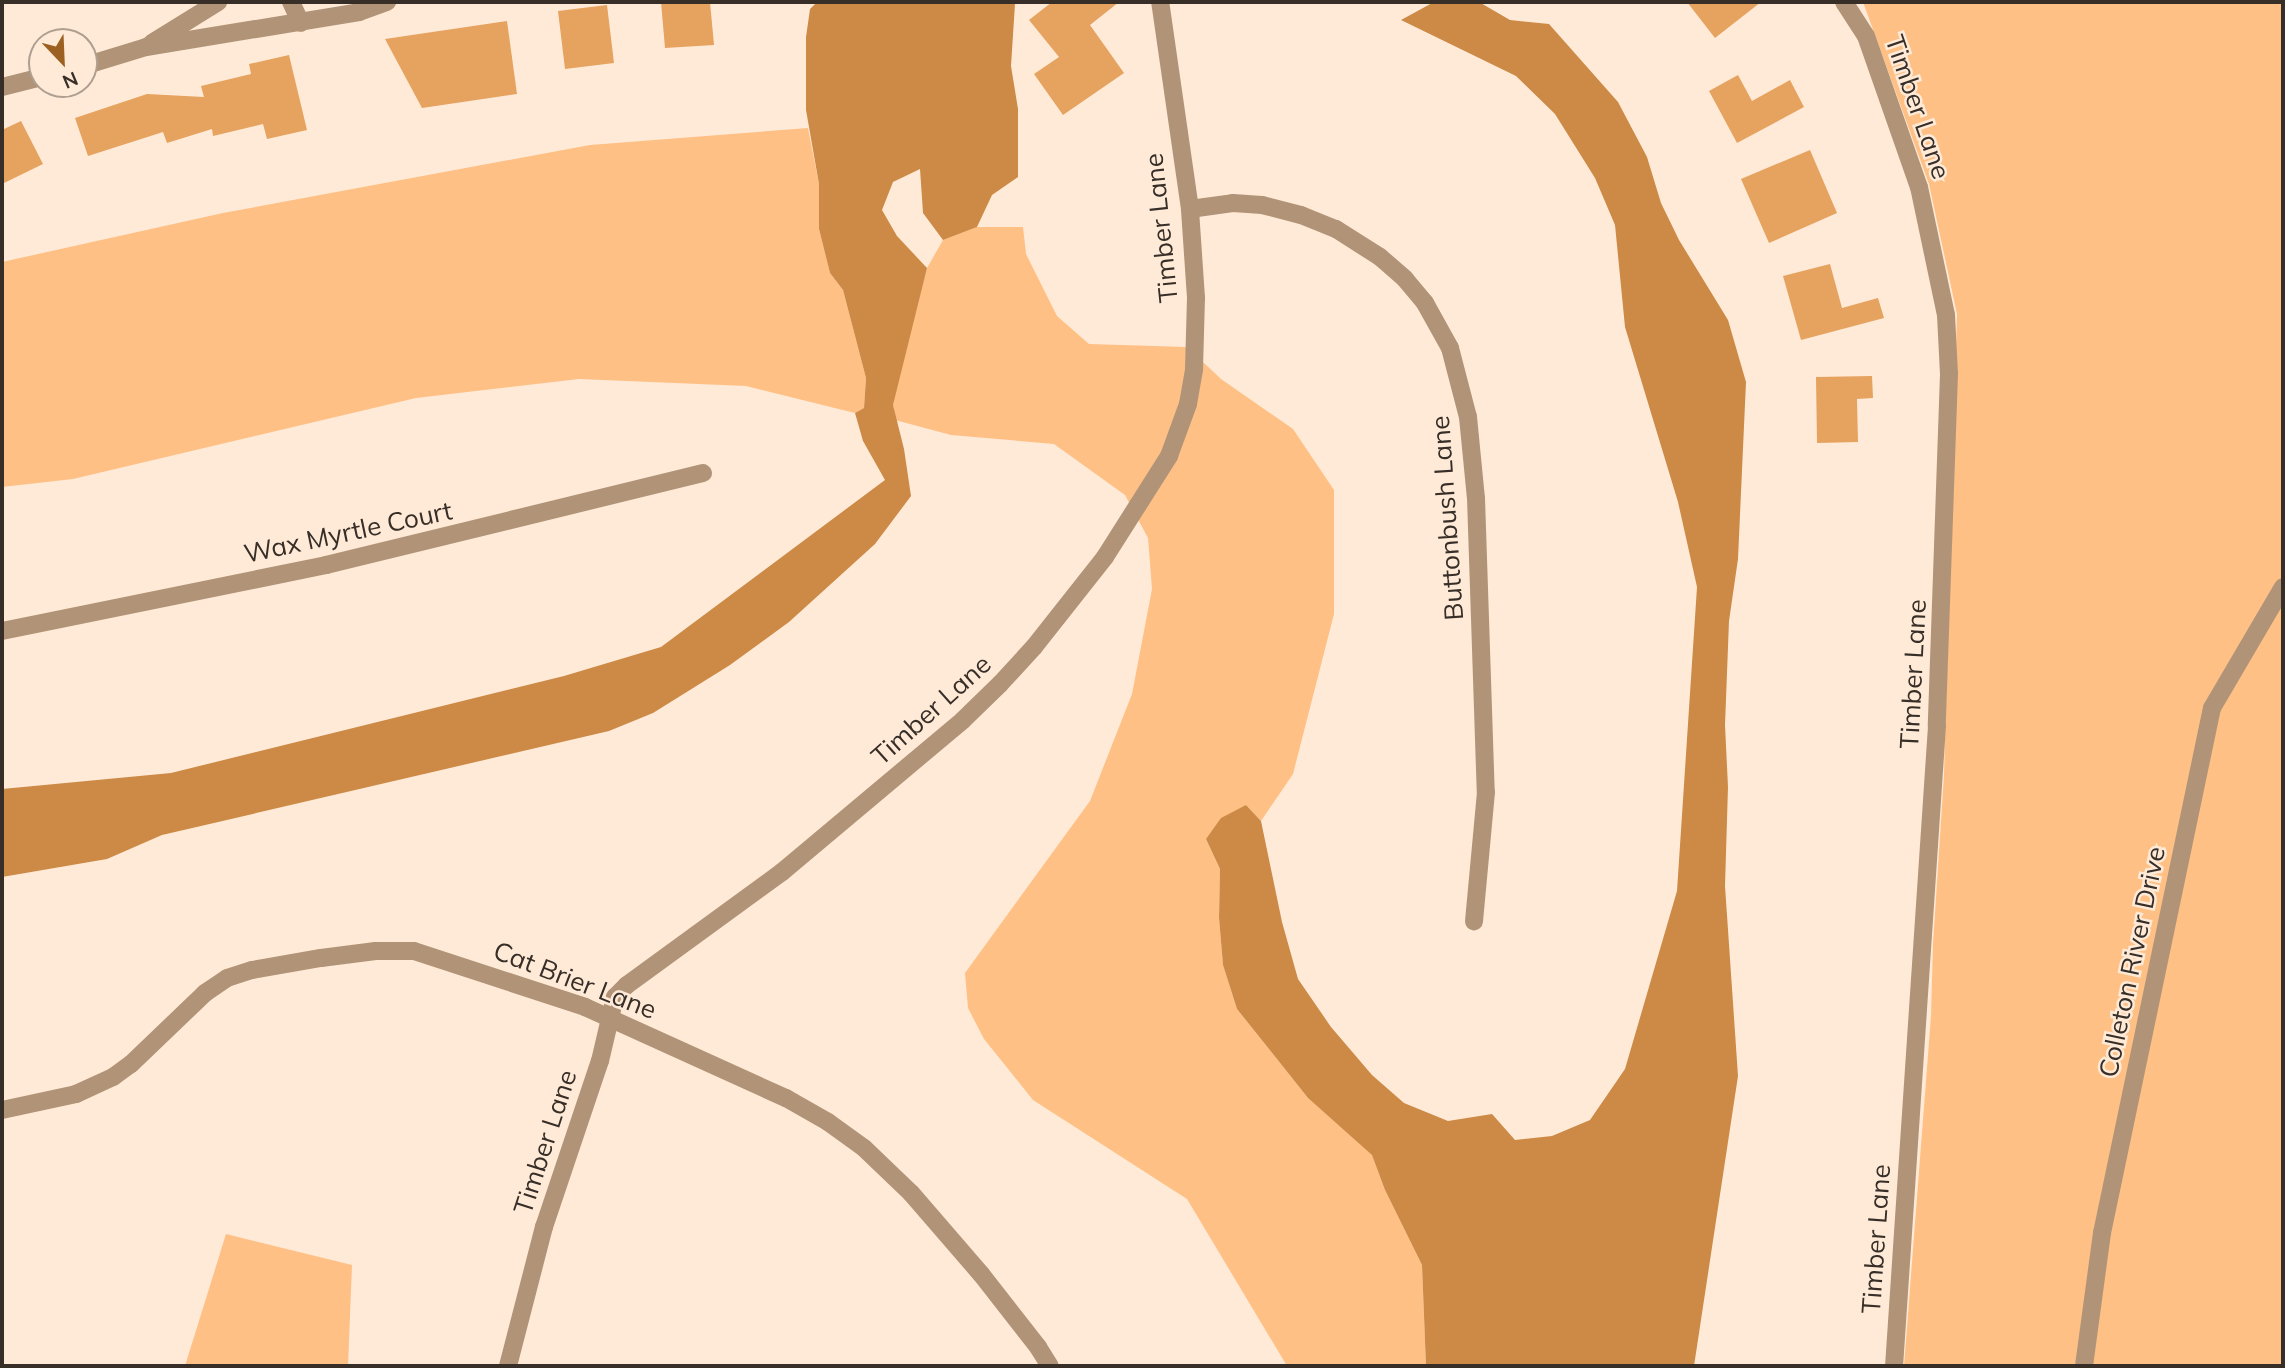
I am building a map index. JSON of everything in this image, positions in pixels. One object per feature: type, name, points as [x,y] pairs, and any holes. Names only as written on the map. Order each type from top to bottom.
[{"type":"street","points":[[146,47],[218,2]]},
{"type":"street","points":[[291,2],[301,23]]},
{"type":"street","points":[[98,61],[146,47],[359,12],[387,2]]},
{"type":"street","name":"Timber Lane","points":[[508,1366],[538,1249],[600,1061],[615,997],[626,985],[782,872],[963,720],[1034,647],[1105,558],[1169,456],[1188,404],[1194,369],[1196,298],[1190,209],[1160,2]]},
{"type":"street","name":"Timber Lane","points":[[1844,2],[1866,36],[1919,187],[1946,315],[1949,374],[1937,726],[1894,1366]]},
{"type":"street","points":[[2,87],[28,80]]},
{"type":"street","name":"Buttonbush Lane","points":[[1190,209],[1233,203],[1262,205],[1301,215],[1336,229],[1380,257],[1405,279],[1425,303],[1450,348],[1468,417],[1476,498],[1486,792],[1474,921]]},
{"type":"street","name":"Wax Myrtle Court","points":[[2,631],[326,565],[703,473]]},
{"type":"street","name":"Colleton River Drive","points":[[2084,1366],[2102,1233],[2212,708],[2283,587]]},
{"type":"street","name":"Cat Brier Lane","points":[[2,1110],[76,1094],[113,1077],[131,1064],[205,993],[227,978],[252,970],[321,958],[376,951],[414,951],[472,968],[610,1018],[786,1098],[828,1122],[864,1147],[911,1193],[1038,1347],[1050,1366]]},
{"type":"shaded area","points":[[817,2],[1015,4],[1011,66],[1018,109],[1018,177],[992,195],[977,227],[943,240],[923,213],[920,169],[893,182],[882,210],[897,236],[927,268],[893,405],[904,449],[911,496],[875,544],[789,622],[730,665],[653,713],[609,731],[162,835],[107,859],[2,877],[2,789],[171,773],[564,676],[661,647],[885,480],[863,441],[855,413],[864,408],[866,378],[843,290],[830,273],[819,229],[819,184],[806,110],[806,37],[810,9]]},
{"type":"shaded area","points":[[1434,2],[1479,2],[1510,20],[1549,24],[1618,102],[1647,157],[1661,203],[1679,240],[1728,320],[1746,382],[1738,559],[1729,621],[1725,725],[1728,787],[1725,886],[1738,1076],[1694,1366],[1426,1366],[1422,1265],[1385,1190],[1372,1155],[1308,1098],[1237,1009],[1223,965],[1219,918],[1220,869],[1206,839],[1221,818],[1246,805],[1261,821],[1282,922],[1298,979],[1331,1027],[1372,1075],[1404,1103],[1448,1121],[1492,1114],[1515,1140],[1552,1136],[1590,1120],[1625,1069],[1677,891],[1697,587],[1678,502],[1625,327],[1615,225],[1595,178],[1555,114],[1516,76],[1401,20]]},
{"type":"shaded area","points":[[1863,2],[2283,2],[2283,1366],[1904,1366],[1931,1016],[1944,775],[1957,314],[1929,184]]},
{"type":"shaded area","points":[[808,128],[819,184],[819,229],[830,273],[843,290],[866,378],[864,408],[855,413],[746,386],[579,379],[416,398],[73,479],[2,487],[2,262],[223,213],[590,145]]},
{"type":"shaded area","points":[[977,227],[1023,227],[1026,254],[1057,316],[1089,344],[1187,347],[1221,379],[1293,429],[1334,490],[1334,614],[1293,774],[1261,821],[1246,805],[1206,839],[1220,869],[1219,918],[1223,965],[1237,1009],[1308,1098],[1372,1154],[1385,1190],[1422,1265],[1426,1366],[1287,1366],[1187,1199],[1033,1100],[984,1039],[968,1008],[965,973],[1090,801],[1132,694],[1152,589],[1148,538],[1125,495],[1054,444],[951,435],[895,420],[893,405],[897,380],[927,268],[943,240]]},
{"type":"shaded area","points":[[226,1234],[352,1265],[348,1366],[185,1366]]},
{"type":"building","points":[[661,2],[710,2],[714,45],[665,48]]},
{"type":"building","points":[[1052,2],[1119,2],[1090,25],[1124,73],[1063,115],[1034,74],[1059,57],[1029,20]]},
{"type":"building","points":[[1687,2],[1761,2],[1715,38]]},
{"type":"building","points":[[607,5],[614,63],[565,69],[558,11]]},
{"type":"building","points":[[507,21],[517,94],[422,108],[385,39]]},
{"type":"building","points":[[289,55],[307,130],[267,139],[263,124],[213,136],[212,129],[167,143],[163,132],[88,156],[75,118],[147,94],[204,97],[201,86],[251,74],[249,64]]},
{"type":"building","points":[[1738,75],[1752,101],[1790,80],[1804,107],[1737,143],[1709,91]]},
{"type":"building","points":[[21,121],[43,164],[2,184],[2,130]]},
{"type":"building","points":[[1810,150],[1837,213],[1769,243],[1741,179]]},
{"type":"building","points":[[1830,264],[1842,308],[1878,298],[1884,318],[1801,340],[1783,276]]},
{"type":"building","points":[[1872,376],[1873,398],[1857,399],[1858,442],[1817,443],[1816,377]]}]
